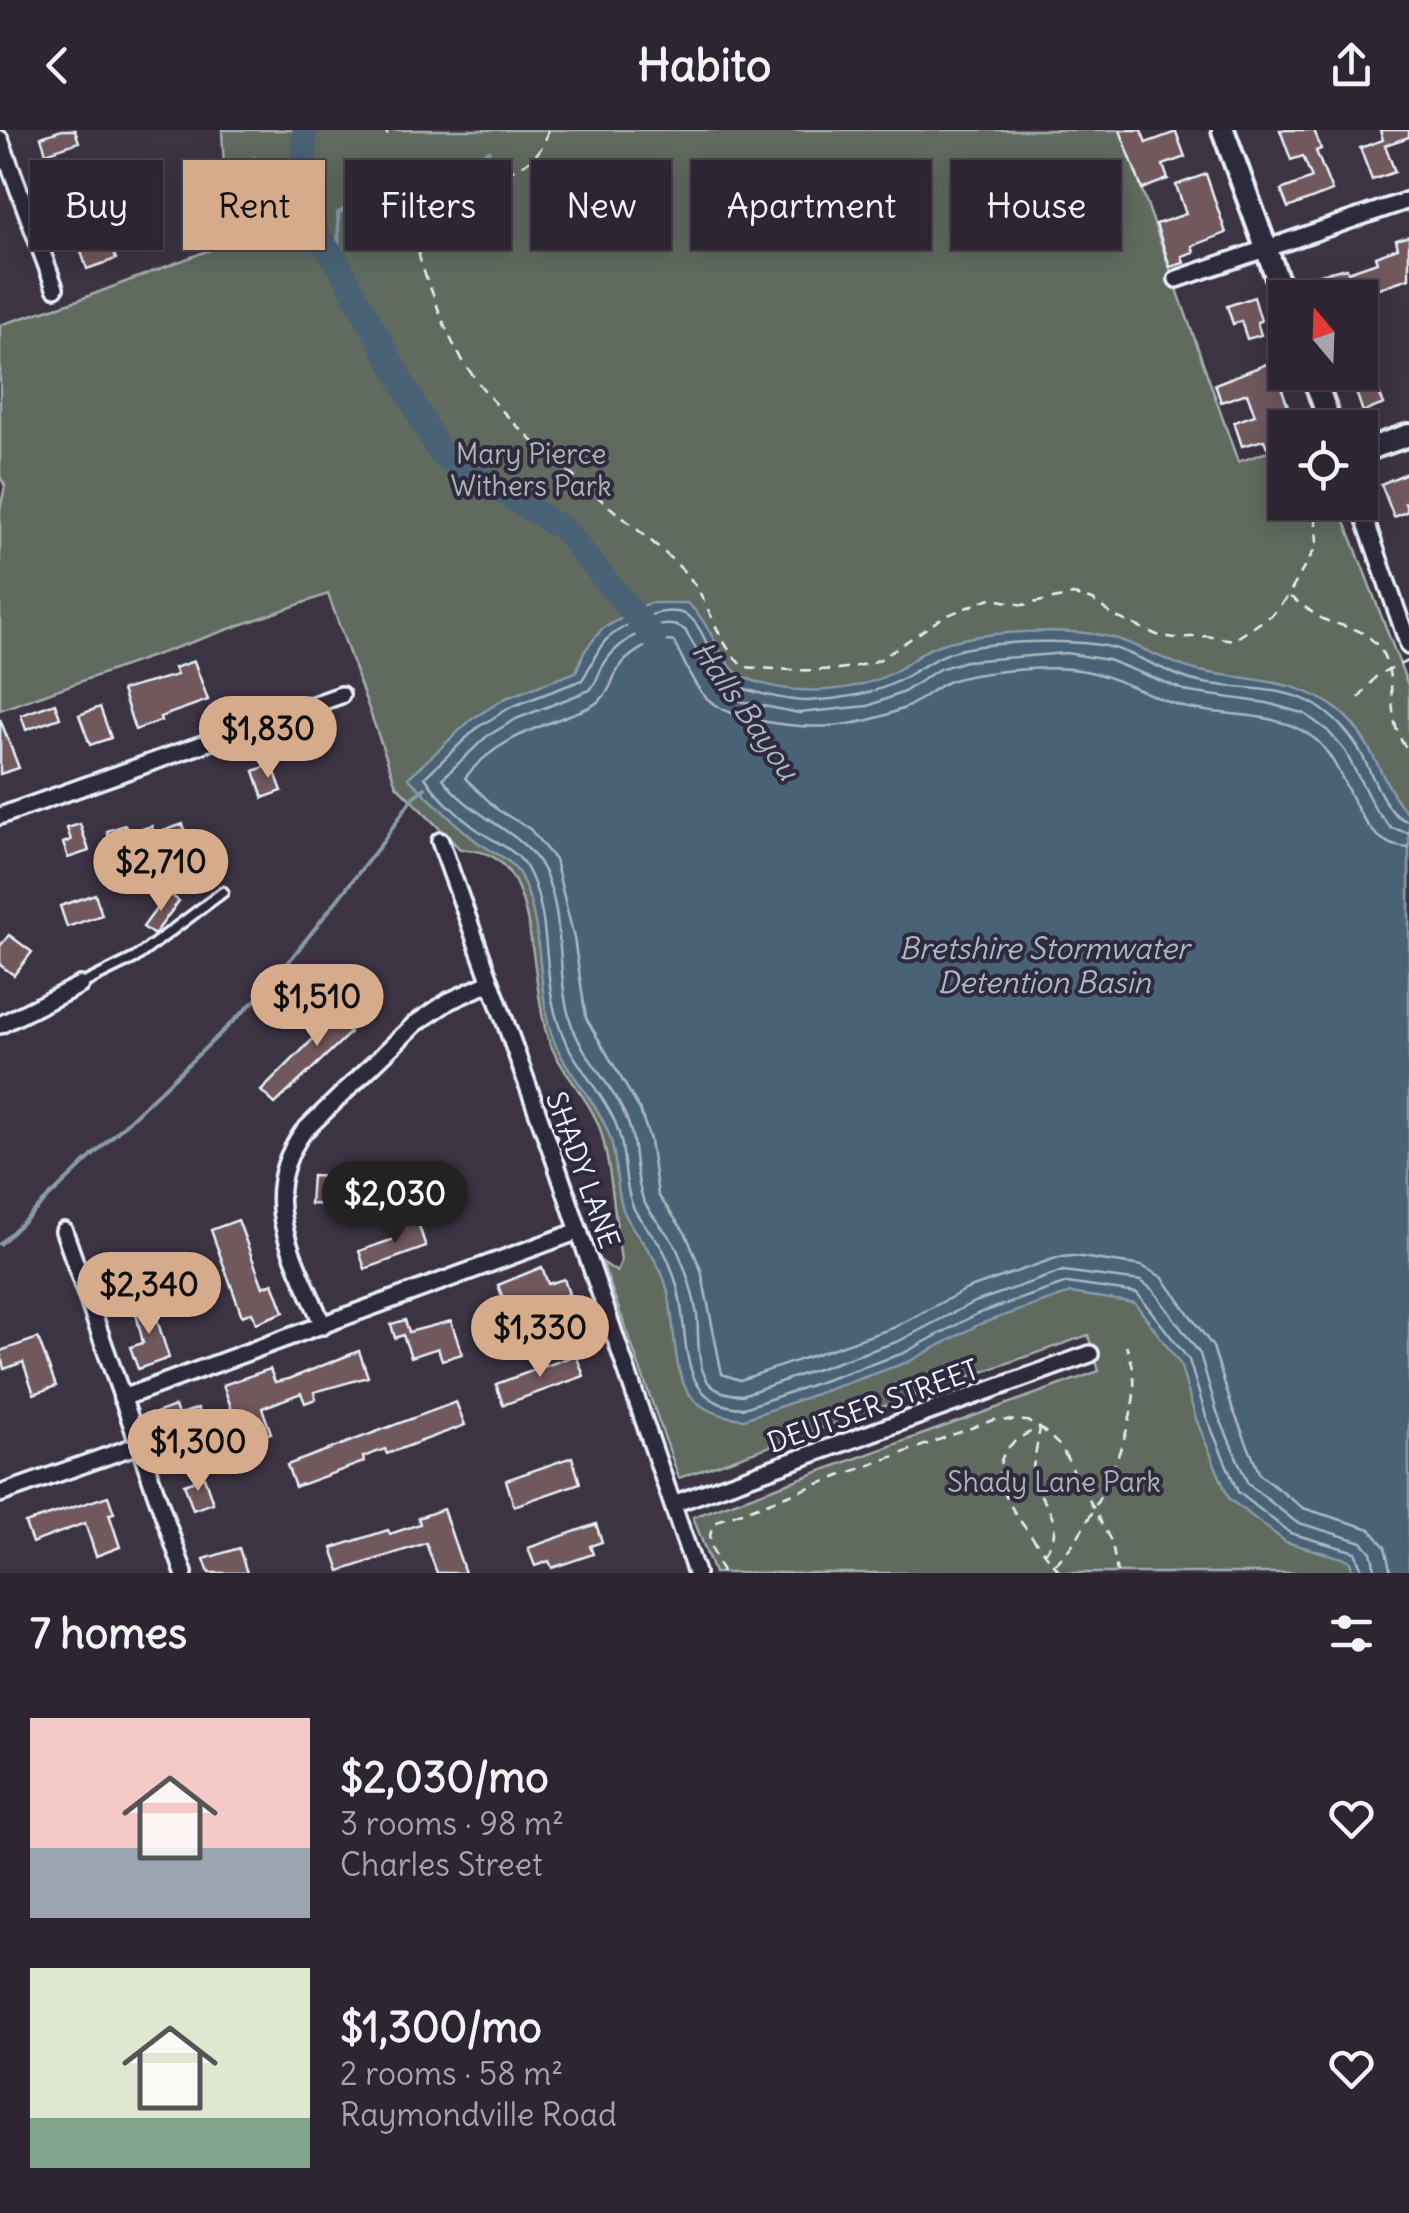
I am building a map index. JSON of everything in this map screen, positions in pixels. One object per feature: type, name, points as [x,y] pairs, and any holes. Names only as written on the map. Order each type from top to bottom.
[{"type":"street","points":[[1223,130],[1278,280]]},
{"type":"street","points":[[0,139],[56,288]]},
{"type":"street","points":[[1177,279],[1409,200]]},
{"type":"street","points":[[1378,445],[1409,434]]},
{"type":"street","points":[[1365,520],[1409,646]]},
{"type":"street","points":[[0,816],[341,695]]},
{"type":"street","name":"SHADY LANE","points":[[440,841],[696,1573]]},
{"type":"street","points":[[323,1326],[279,1207],[282,1170],[289,1152],[303,1132],[415,1024],[489,983]]},
{"type":"street","points":[[0,1025],[80,986]]},
{"type":"street","points":[[64,1231],[184,1573]]},
{"type":"street","points":[[122,1398],[579,1231]]},
{"type":"street","name":"DEUTSER STREET","points":[[673,1504],[1090,1354]]},
{"type":"street","points":[[0,1494],[141,1444]]},
{"type":"lane","points":[[80,986],[134,958],[223,892]]},
{"type":"path","points":[[548,130],[538,155],[513,170],[448,189],[435,199],[416,232],[424,270],[448,333],[482,387],[568,472],[689,578],[744,667],[812,672],[867,664],[943,616],[990,598],[1023,605],[1073,595],[1093,600],[1112,615],[1157,636],[1223,640],[1242,636],[1273,614],[1288,596],[1317,545],[1316,520]]},
{"type":"path","points":[[1288,596],[1326,620],[1362,632],[1378,646],[1389,668],[1398,737],[1409,751]]},
{"type":"path","points":[[1359,698],[1378,674],[1409,660]]},
{"type":"path","points":[[1054,1566],[1068,1552],[1093,1508],[1123,1442],[1132,1410],[1133,1361],[1126,1346]]},
{"type":"path","points":[[722,1573],[708,1536],[712,1525],[720,1520],[993,1420],[1027,1421],[1040,1428],[1070,1461],[1112,1543],[1117,1573]]},
{"type":"path","points":[[1040,1428],[1030,1478],[1048,1506],[1056,1531],[1053,1543],[1044,1553]]},
{"type":"path","points":[[1040,1428],[1012,1443],[1002,1459],[1000,1477],[1011,1510],[1060,1573]]},
{"type":"green space","points":[[222,130],[1121,130],[1238,462],[1268,452],[1268,520],[1345,520],[1409,688],[1409,1573],[714,1573],[693,1517],[1099,1371],[1088,1335],[679,1478],[602,1262],[617,1272],[621,1261],[605,1147],[596,1119],[557,1058],[546,1032],[519,890],[501,862],[483,853],[460,849],[396,785],[328,594],[0,710],[0,510],[5,486],[0,476],[0,325],[210,250],[325,250],[325,160],[224,160]]},
{"type":"water","name":"Bretshire Stormwater Detention Basin","points":[[649,603],[687,603],[737,673],[782,688],[821,690],[859,685],[894,672],[933,647],[973,637],[1073,632],[1114,638],[1199,671],[1293,687],[1327,702],[1354,725],[1409,815],[1409,1573],[1354,1573],[1349,1560],[1286,1542],[1229,1499],[1196,1419],[1180,1364],[1135,1303],[1070,1293],[980,1324],[908,1362],[744,1419],[714,1413],[690,1395],[680,1372],[666,1285],[622,1206],[609,1135],[553,1039],[545,1008],[533,913],[521,877],[512,865],[466,833],[408,778],[472,719],[506,698],[576,672],[584,652],[602,629]]},
{"type":"building","points":[[75,130],[79,142],[46,153],[41,137]]},
{"type":"building","points":[[1120,130],[1141,130],[1146,143],[1176,132],[1185,157],[1163,165],[1168,179],[1142,189]]},
{"type":"building","points":[[1280,130],[1314,130],[1321,149],[1316,151],[1332,191],[1288,208],[1281,190],[1312,178],[1303,156],[1291,160]]},
{"type":"building","points":[[1380,130],[1409,130],[1409,137],[1385,145],[1395,172],[1372,180],[1360,148],[1383,140]]},
{"type":"building","points":[[1206,174],[1226,233],[1192,246],[1194,252],[1182,256],[1184,263],[1170,267],[1156,224],[1186,214],[1176,185]]},
{"type":"building","points":[[1409,236],[1409,278],[1378,288],[1378,280],[1309,280],[1308,277],[1347,268],[1348,272],[1377,262],[1375,256],[1398,248],[1396,240]]},
{"type":"building","points":[[80,250],[113,250],[116,259],[87,269]]},
{"type":"building","points":[[1254,297],[1261,335],[1247,339],[1241,321],[1233,324],[1227,306]]},
{"type":"building","points":[[1268,364],[1268,390],[1282,390],[1289,410],[1268,410],[1268,447],[1264,440],[1242,446],[1234,422],[1255,415],[1247,393],[1221,402],[1215,384]]},
{"type":"building","points":[[1355,390],[1378,390],[1384,404],[1362,410]]},
{"type":"building","points":[[1409,472],[1409,501],[1405,503],[1408,511],[1394,517],[1381,484]]},
{"type":"building","points":[[194,661],[208,700],[135,730],[122,690],[177,675],[174,668]]},
{"type":"building","points":[[55,703],[60,718],[26,730],[21,715]]},
{"type":"building","points":[[100,707],[111,738],[90,745],[79,715]]},
{"type":"building","points":[[0,719],[19,768],[0,774]]},
{"type":"building","points":[[272,764],[282,791],[263,798],[254,771]]},
{"type":"building","points":[[80,824],[89,851],[68,858],[63,843],[71,840],[67,828]]},
{"type":"building","points":[[183,824],[192,850],[120,873],[107,831],[125,825],[128,833],[152,826],[154,834]]},
{"type":"building","points":[[168,893],[179,901],[154,935],[143,927]]},
{"type":"building","points":[[95,894],[102,915],[67,927],[60,906]]},
{"type":"building","points":[[9,935],[32,952],[14,975],[0,965],[0,946]]},
{"type":"building","points":[[361,991],[371,1010],[343,1026],[350,1033],[275,1104],[261,1091],[346,1006],[343,1000]]},
{"type":"building","points":[[312,1176],[331,1177],[330,1205],[310,1204]]},
{"type":"building","points":[[238,1220],[263,1287],[273,1283],[284,1312],[256,1323],[252,1312],[242,1316],[211,1230]]},
{"type":"building","points":[[417,1220],[426,1247],[365,1269],[359,1251],[397,1238],[394,1228]]},
{"type":"building","points":[[542,1267],[548,1284],[564,1279],[569,1294],[560,1298],[569,1323],[549,1329],[547,1323],[516,1334],[498,1285]]},
{"type":"building","points":[[151,1300],[169,1358],[138,1369],[130,1347],[143,1343],[134,1305]]},
{"type":"building","points":[[405,1320],[409,1332],[451,1321],[462,1354],[442,1360],[438,1348],[411,1357],[403,1335],[395,1338],[391,1324]]},
{"type":"building","points":[[38,1338],[56,1386],[34,1394],[23,1362],[4,1369],[0,1351]]},
{"type":"building","points":[[359,1351],[368,1377],[314,1392],[316,1399],[305,1403],[301,1393],[262,1408],[271,1433],[259,1437],[251,1415],[236,1421],[223,1385],[270,1369],[275,1382],[289,1379]]},
{"type":"building","points":[[576,1355],[584,1376],[503,1405],[496,1384]]},
{"type":"building","points":[[456,1402],[465,1425],[387,1454],[385,1449],[363,1457],[364,1462],[295,1487],[287,1465]]},
{"type":"building","points":[[175,1406],[178,1415],[198,1408],[206,1430],[166,1444],[156,1413]]},
{"type":"building","points":[[572,1457],[580,1483],[514,1506],[506,1480]]},
{"type":"building","points":[[204,1477],[213,1503],[193,1510],[184,1484]]},
{"type":"building","points":[[108,1496],[114,1513],[109,1514],[120,1547],[96,1556],[85,1523],[32,1543],[25,1523]]},
{"type":"building","points":[[443,1509],[465,1573],[437,1573],[426,1543],[340,1571],[332,1548],[420,1524],[418,1518]]},
{"type":"building","points":[[596,1524],[602,1542],[590,1546],[593,1554],[552,1568],[549,1561],[535,1566],[528,1548]]},
{"type":"building","points":[[239,1548],[247,1573],[209,1573],[204,1559]]},
{"type":"waterway","name":"Halls Bayou","points":[[305,130],[303,186],[316,233],[339,265],[441,455],[563,529],[654,638]]},
{"type":"waterway","points":[[339,265],[338,213],[373,194],[420,181],[489,151]]},
{"type":"waterway","points":[[0,1244],[268,988],[382,843],[413,797],[425,788]]},
{"type":"park label","name":"Mary Pierce Withers Park","points":[[531,470]]},
{"type":"park label","name":"Shady Lane Park","points":[[1054,1482]]}]
